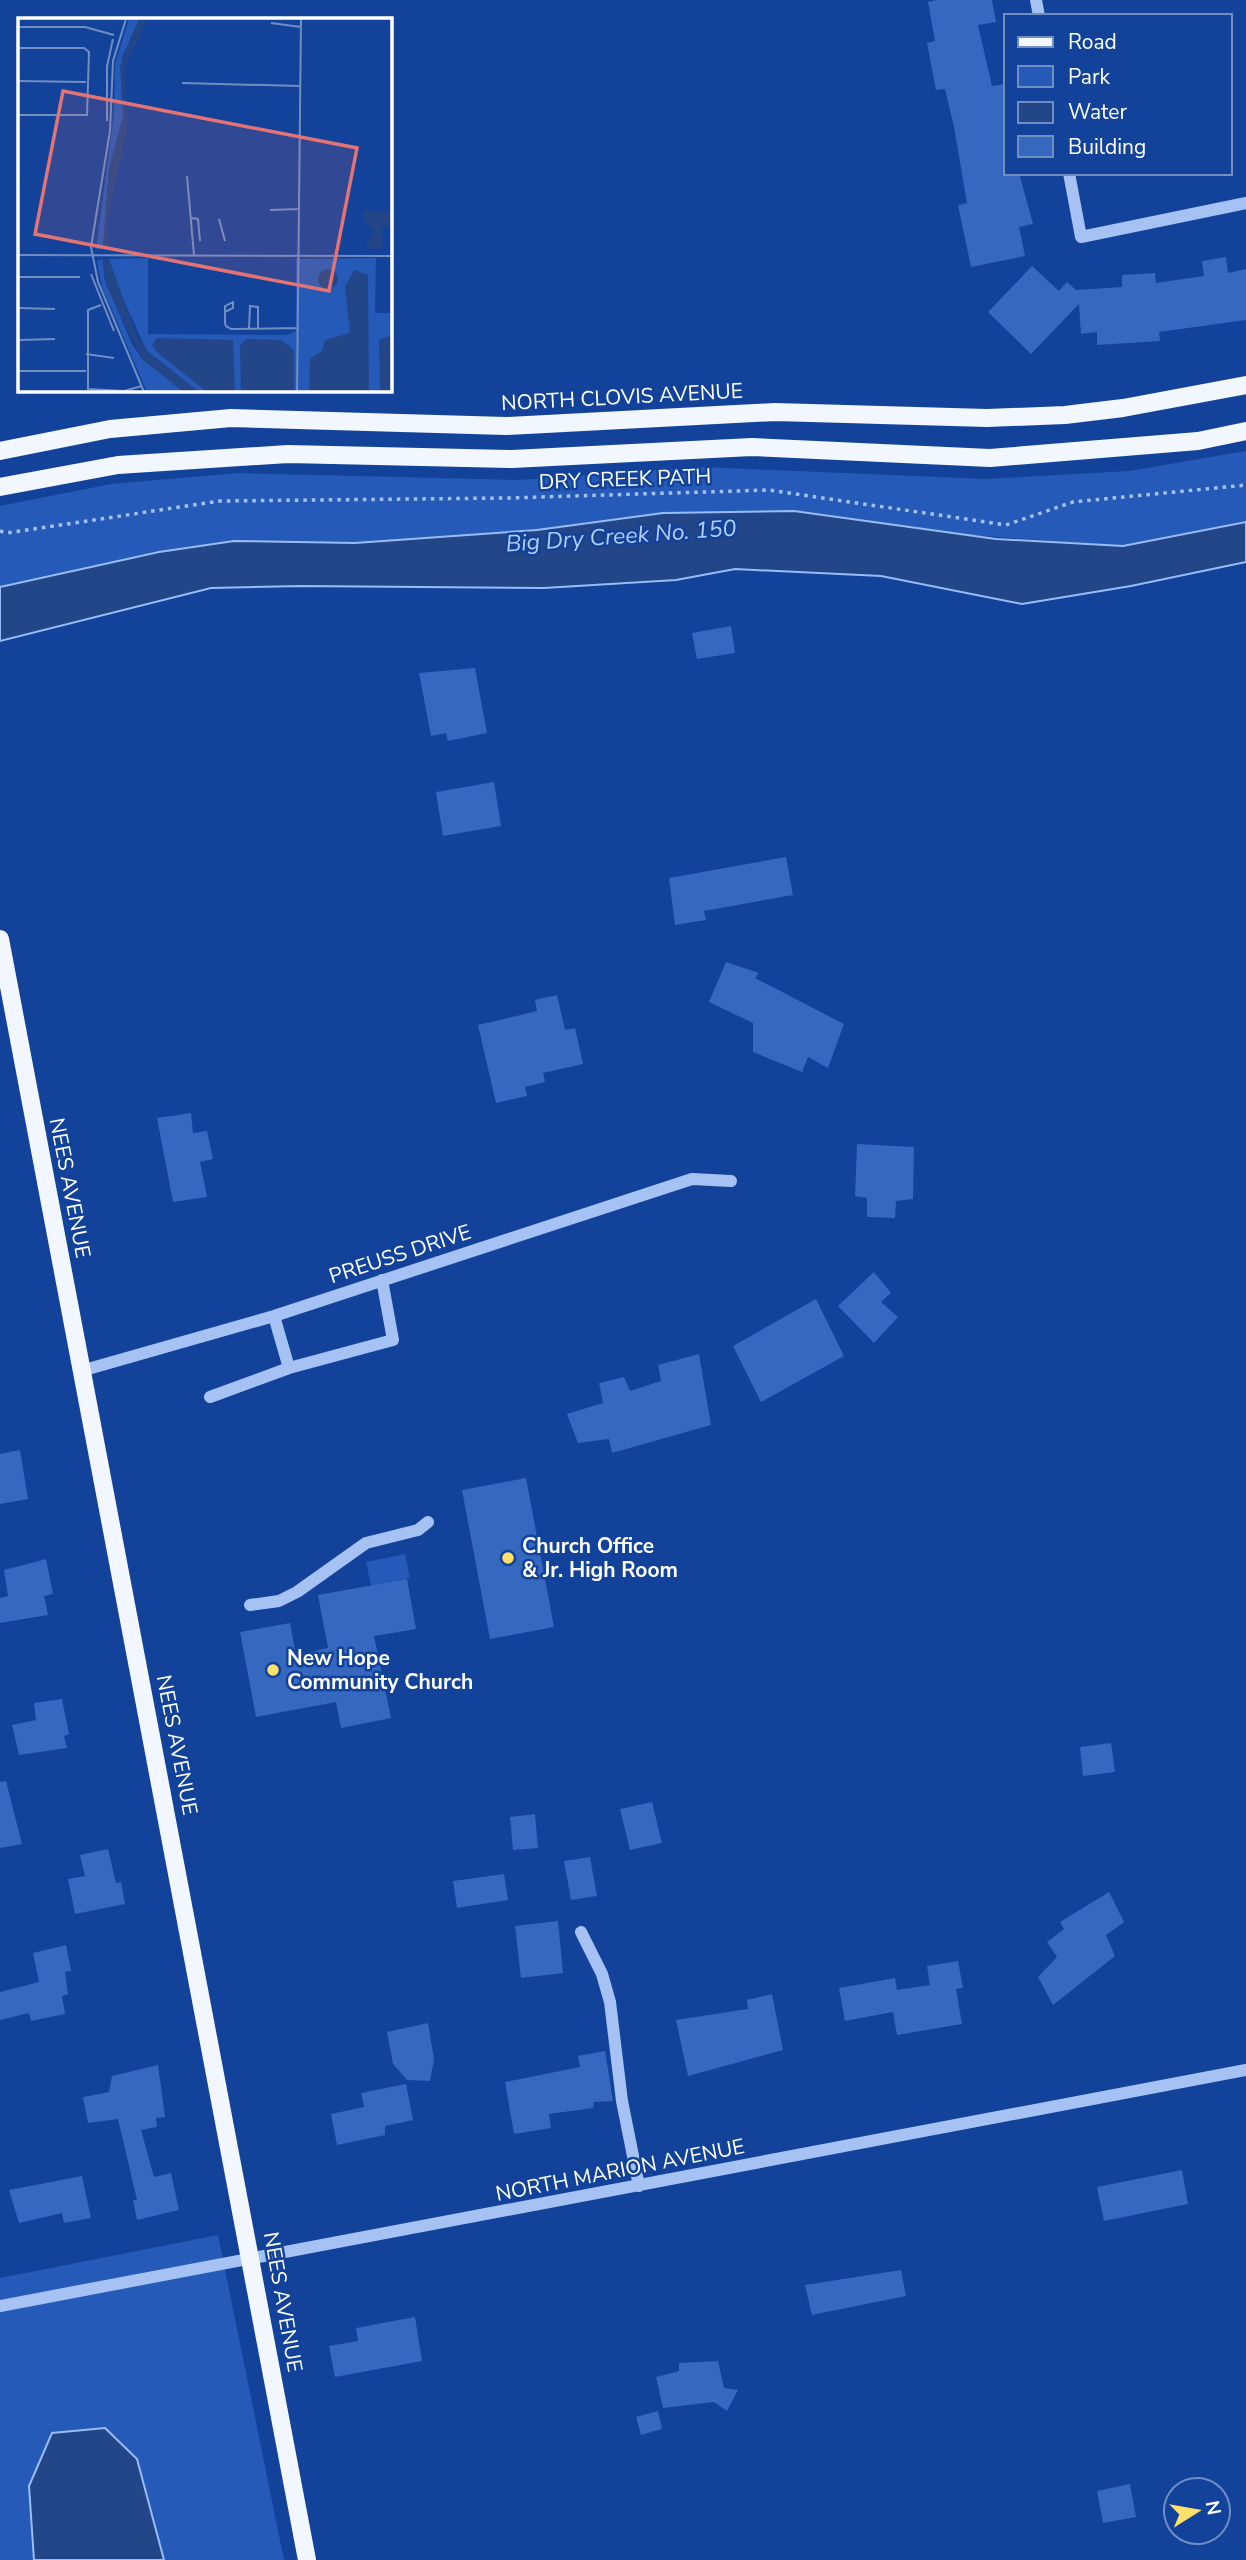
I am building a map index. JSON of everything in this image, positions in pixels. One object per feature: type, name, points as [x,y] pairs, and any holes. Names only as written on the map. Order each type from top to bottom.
[{"type":"main road","name":"NORTH CLOVIS AVENUE","points":[[0,451],[110,429],[231,418],[506,426],[775,412],[987,418],[1065,415],[1123,408],[1246,385]]},
{"type":"main road","points":[[0,487],[118,465],[288,453],[512,459],[752,447],[990,458],[1198,441],[1246,431]]},
{"type":"main road","name":"NEES AVENUE","points":[[0,939],[307,2560]]},
{"type":"street","points":[[1069,175],[1081,237],[1246,203]]},
{"type":"street","name":"PREUSS DRIVE","points":[[81,1371],[274,1316],[692,1179],[731,1181]]},
{"type":"street","points":[[210,1397],[289,1368],[393,1340],[382,1280]]},
{"type":"street","points":[[274,1316],[289,1368]]},
{"type":"street","points":[[250,1605],[279,1601],[297,1592],[366,1543],[418,1530],[428,1522]]},
{"type":"street","points":[[581,1931],[602,1974],[610,2002],[622,2101],[639,2186]]},
{"type":"street","name":"NORTH MARION AVENUE","points":[[0,2306],[1246,2070]]},
{"type":"path","name":"DRY CREEK PATH","points":[[0,531],[48,527],[220,501],[508,498],[769,490],[1006,525],[1073,502],[1246,485]]},
{"type":"green space","points":[[1246,451],[1246,522],[1123,546],[663,513],[537,530],[355,543],[234,541],[159,552],[0,587],[0,506],[111,484],[239,473],[518,480],[702,467],[985,479],[1129,471]]},
{"type":"green space","points":[[405,1554],[410,1578],[371,1586],[366,1562]]},
{"type":"green space","points":[[218,2235],[284,2560],[0,2560],[0,2278]]},
{"type":"water","name":"Big Dry Creek No. 150","points":[[794,511],[996,539],[1123,546],[1246,522],[1246,562],[1131,586],[1022,604],[881,576],[735,569],[676,580],[544,588],[211,588],[0,641],[0,587],[159,552],[234,541],[355,543],[537,530],[663,513]]},
{"type":"water","points":[[105,2428],[137,2459],[164,2560],[34,2560],[29,2486],[52,2433]]},
{"type":"building","points":[[992,0],[996,22],[978,25],[992,86],[1004,84],[1004,175],[1020,175],[1033,224],[1019,227],[1025,256],[971,267],[958,205],[967,203],[954,127],[945,89],[936,90],[927,43],[935,41],[928,2]]},
{"type":"building","points":[[1226,257],[1228,273],[1246,269],[1246,320],[1159,332],[1160,341],[1097,345],[1097,332],[1081,334],[1079,304],[1031,354],[988,312],[1032,266],[1059,291],[1067,282],[1076,290],[1122,287],[1122,275],[1155,273],[1156,283],[1204,276],[1202,261]]},
{"type":"building","points":[[731,626],[735,653],[697,659],[692,633]]},
{"type":"building","points":[[475,668],[487,733],[448,741],[446,733],[431,736],[419,673]]},
{"type":"building","points":[[494,782],[501,826],[443,836],[436,792]]},
{"type":"building","points":[[786,857],[793,895],[704,911],[706,920],[675,925],[669,878]]},
{"type":"building","points":[[726,962],[759,973],[755,978],[844,1024],[828,1068],[808,1057],[802,1072],[753,1052],[753,1023],[709,1002]]},
{"type":"building","points":[[557,995],[565,1030],[575,1028],[583,1064],[543,1073],[545,1082],[525,1087],[527,1096],[496,1103],[478,1025],[537,1011],[535,1000]]},
{"type":"building","points":[[191,1113],[193,1133],[207,1131],[213,1159],[200,1162],[207,1197],[173,1202],[157,1118]]},
{"type":"building","points":[[857,1144],[914,1147],[913,1199],[896,1201],[895,1218],[867,1217],[867,1198],[855,1196]]},
{"type":"building","points":[[874,1272],[891,1293],[881,1302],[898,1317],[874,1343],[838,1306]]},
{"type":"building","points":[[816,1299],[844,1356],[761,1402],[733,1346]]},
{"type":"building","points":[[699,1354],[711,1425],[612,1453],[609,1439],[578,1443],[567,1414],[603,1403],[599,1383],[624,1377],[630,1391],[661,1381],[658,1365]]},
{"type":"building","points":[[20,1450],[28,1499],[0,1504],[0,1454]]},
{"type":"building","name":"Church Office & Jr. High Room","points":[[526,1478],[554,1627],[490,1639],[462,1490]]},
{"type":"building","points":[[46,1559],[53,1594],[44,1596],[48,1615],[0,1623],[0,1598],[8,1596],[4,1570]]},
{"type":"building","points":[[407,1579],[416,1629],[374,1636],[391,1718],[341,1728],[336,1702],[256,1717],[240,1632],[290,1623],[296,1655],[328,1648],[318,1595]]},
{"type":"building","points":[[62,1699],[69,1734],[64,1736],[67,1748],[19,1755],[12,1725],[36,1720],[34,1703]]},
{"type":"building","points":[[1111,1743],[1115,1772],[1083,1776],[1080,1747]]},
{"type":"building","points":[[6,1781],[22,1844],[0,1848],[0,1782]]},
{"type":"building","points":[[652,1802],[662,1843],[630,1850],[620,1809]]},
{"type":"building","points":[[535,1814],[538,1848],[513,1850],[510,1817]]},
{"type":"building","points":[[108,1849],[116,1883],[121,1882],[125,1904],[75,1914],[68,1879],[85,1876],[80,1855]]},
{"type":"building","points":[[590,1857],[597,1896],[571,1900],[564,1861]]},
{"type":"building","points":[[504,1874],[508,1900],[457,1908],[453,1881]]},
{"type":"building","points":[[1109,1892],[1124,1922],[1106,1935],[1115,1956],[1053,2005],[1038,1977],[1057,1957],[1047,1942],[1064,1929],[1060,1922]]},
{"type":"building","points":[[558,1921],[563,1973],[521,1978],[515,1926]]},
{"type":"building","points":[[66,1945],[71,1971],[65,1972],[68,1994],[62,1996],[65,2014],[31,2021],[29,2013],[0,2020],[0,1992],[39,1982],[33,1953]]},
{"type":"building","points":[[958,1961],[963,1988],[956,1989],[962,2024],[897,2035],[893,2012],[845,2021],[839,1988],[895,1978],[897,1990],[930,1985],[927,1966]]},
{"type":"building","points":[[772,1994],[783,2050],[688,2076],[676,2020],[748,2009],[747,2000]]},
{"type":"building","points":[[428,2023],[434,2059],[430,2081],[407,2080],[393,2064],[387,2032]]},
{"type":"building","points":[[605,2051],[613,2101],[594,2102],[593,2108],[549,2114],[551,2128],[514,2134],[505,2082],[580,2067],[578,2056]]},
{"type":"building","points":[[158,2065],[165,2117],[156,2118],[157,2127],[141,2130],[154,2177],[171,2173],[179,2210],[137,2220],[133,2200],[137,2200],[118,2119],[88,2123],[83,2097],[109,2092],[112,2076]]},
{"type":"building","points":[[406,2084],[413,2120],[385,2126],[385,2135],[337,2145],[331,2114],[364,2107],[361,2093]]},
{"type":"building","points":[[1182,2170],[1188,2204],[1104,2221],[1097,2187]]},
{"type":"building","points":[[82,2176],[91,2218],[64,2223],[62,2213],[19,2223],[9,2190]]},
{"type":"building","points":[[901,2270],[906,2296],[812,2315],[805,2285]]},
{"type":"building","points":[[415,2317],[422,2361],[335,2377],[329,2346],[358,2341],[356,2328]]},
{"type":"building","points":[[718,2361],[724,2388],[738,2390],[727,2411],[714,2402],[663,2408],[656,2377],[679,2371],[679,2363]]},
{"type":"building","points":[[658,2411],[662,2429],[641,2435],[636,2417]]},
{"type":"building","points":[[1130,2484],[1136,2517],[1103,2523],[1097,2491]]},
{"type":"place","name":"Church Office & Jr. High Room","points":[[508,1558]]},
{"type":"place","name":"New Hope Community Church","points":[[273,1670]]}]
